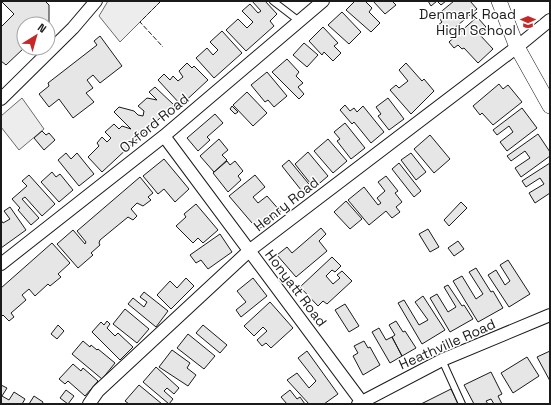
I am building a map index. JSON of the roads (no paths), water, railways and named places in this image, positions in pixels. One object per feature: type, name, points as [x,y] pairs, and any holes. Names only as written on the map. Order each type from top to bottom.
[{"type":"street","points":[[1,99],[73,28],[96,1]]},
{"type":"street","name":"Oxford Road","points":[[1,264],[164,136],[323,1]]},
{"type":"street","points":[[499,1],[517,47],[550,106]]},
{"type":"street","name":"Henry Road","points":[[89,404],[98,391],[250,250],[517,47],[550,20]]},
{"type":"street","name":"Honyatt Road","points":[[164,136],[250,250],[360,402]]},
{"type":"street","name":"Heathville Road","points":[[360,402],[442,360],[550,315]]},
{"type":"lane","points":[[273,1],[299,21]]},
{"type":"lane","points":[[442,360],[462,404]]},
{"type":"place","name":"Denmark Road High School","points":[[528,22]]}]
